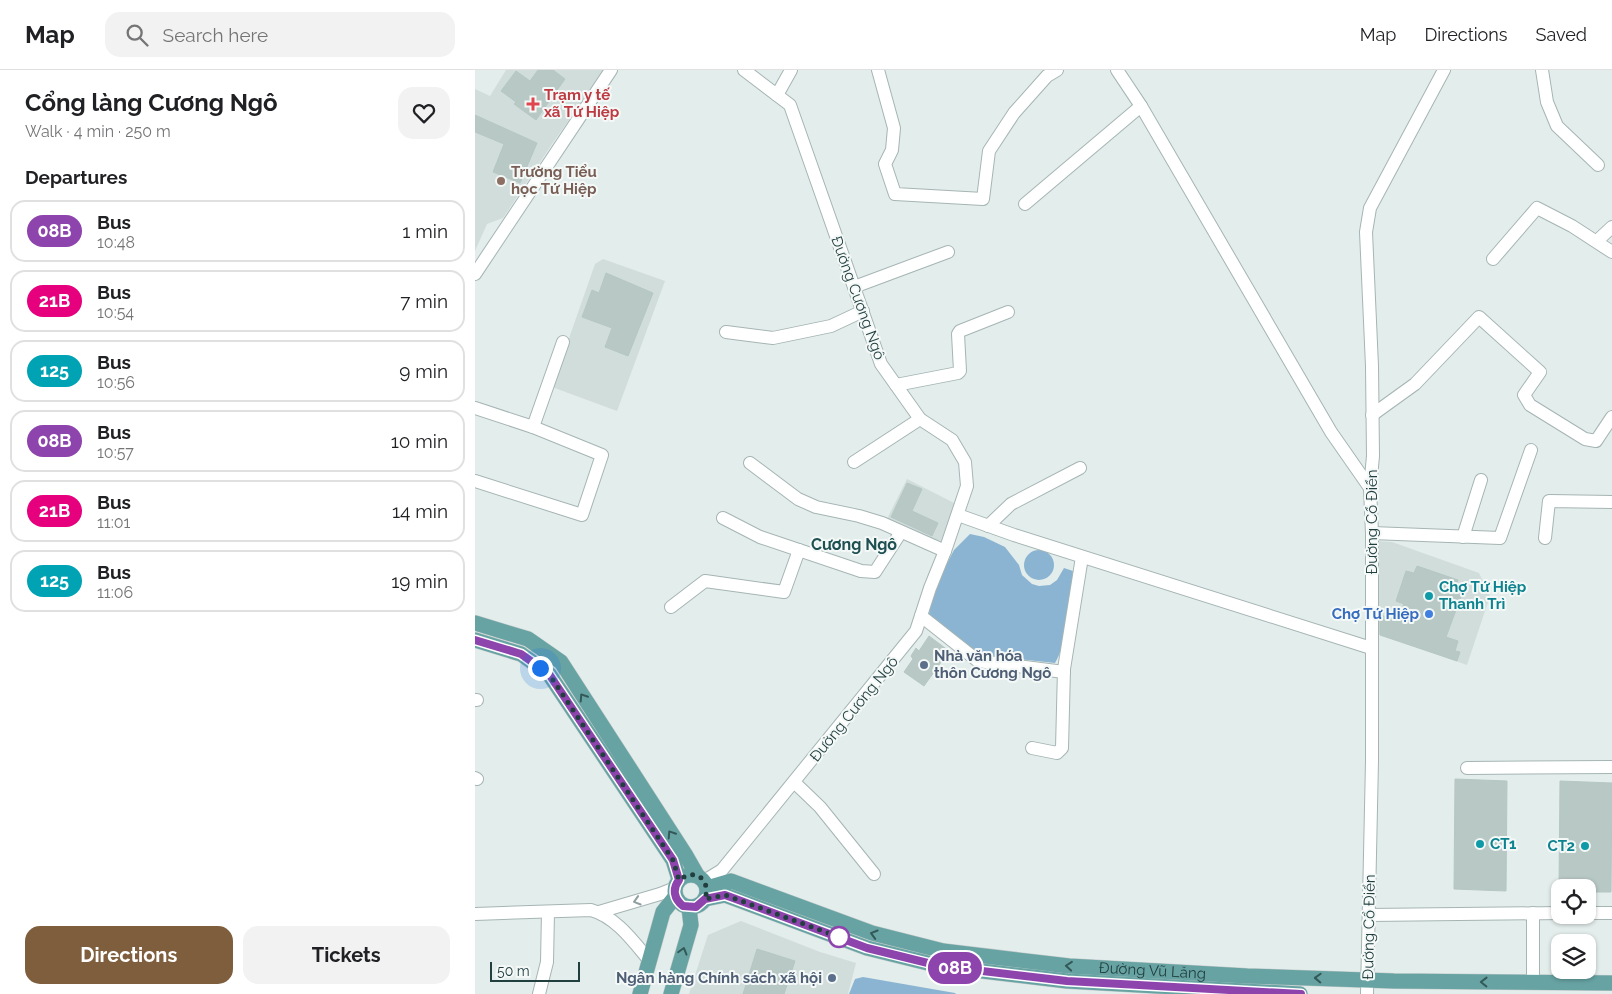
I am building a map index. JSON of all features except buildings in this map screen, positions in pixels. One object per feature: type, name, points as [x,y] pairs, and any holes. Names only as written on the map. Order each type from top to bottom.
[{"type":"main road","points":[[475,623],[528,639],[561,662],[685,854],[703,886],[696,907],[689,908],[683,906],[676,888],[673,860],[549,674],[521,654],[475,640]]},
{"type":"main road","points":[[532,661],[541,649]]},
{"type":"main road","points":[[640,994],[663,912],[676,888],[684,876],[690,874],[703,886]]},
{"type":"main road","name":"Đường Vũ Lăng","points":[[703,886],[731,881],[871,934],[943,951],[1069,966],[1141,978],[1300,994]]},
{"type":"main road","name":"Đường Vũ Lăng","points":[[703,886],[867,948],[940,966],[1067,981],[1247,976],[1367,987],[1533,982],[1612,983]]},
{"type":"main road","points":[[671,994],[691,925],[689,908]]},
{"type":"main road","points":[[895,955],[900,940]]},
{"type":"street","points":[[475,274],[611,70]]},
{"type":"street","name":"Đường Cương Ngô","points":[[703,886],[722,870],[916,631],[967,486],[965,462],[952,440],[920,420],[881,364],[790,105],[743,70]]},
{"type":"street","points":[[777,95],[791,70]]},
{"type":"street","points":[[878,70],[894,128],[893,150],[885,164],[895,194],[983,199],[989,151],[1014,113],[1047,76],[1057,70]]},
{"type":"street","points":[[1117,70],[1141,106],[1331,432],[1370,488]]},
{"type":"street","points":[[1542,70],[1547,102],[1557,126],[1597,165]]},
{"type":"street","name":"Đường Cổ Điển","points":[[1367,987],[1373,761],[1370,488],[1373,456],[1366,232],[1370,208],[1440,72]]},
{"type":"street","points":[[1025,204],[1141,106]]},
{"type":"street","points":[[1493,259],[1537,208],[1597,241],[1612,252]]},
{"type":"street","points":[[1597,241],[1612,227]]},
{"type":"street","points":[[854,288],[947,252]]},
{"type":"street","points":[[726,332],[773,338],[831,326],[863,311]]},
{"type":"street","points":[[896,385],[958,373],[958,334],[960,331],[1008,312]]},
{"type":"street","points":[[1372,415],[1415,384],[1479,317],[1540,372],[1524,394],[1530,405],[1585,439],[1596,441],[1612,417]]},
{"type":"street","points":[[533,427],[563,342]]},
{"type":"street","points":[[475,408],[533,427],[602,455],[582,515],[475,480]]},
{"type":"street","points":[[854,462],[920,420]]},
{"type":"street","points":[[1372,534],[1500,538],[1531,450]]},
{"type":"street","points":[[750,463],[798,499],[816,507],[882,523],[945,551]]},
{"type":"street","points":[[989,526],[1011,504],[1080,468]]},
{"type":"street","points":[[1463,537],[1481,480]]},
{"type":"street","points":[[1545,538],[1549,501],[1612,502]]},
{"type":"street","points":[[958,515],[1082,557],[1371,648]]},
{"type":"street","points":[[723,518],[760,537],[861,571],[875,572],[901,532]]},
{"type":"street","points":[[671,607],[705,581],[784,592],[799,550]]},
{"type":"street","points":[[1032,748],[1057,753],[1061,748],[1064,672],[1082,557]]},
{"type":"street","points":[[921,616],[978,661],[1064,672]]},
{"type":"street","points":[[1467,768],[1612,767]]},
{"type":"street","points":[[794,782],[820,806],[874,874]]},
{"type":"street","points":[[599,912],[676,888]]},
{"type":"street","points":[[475,914],[591,910],[599,912],[623,930],[649,960]]},
{"type":"street","points":[[539,994],[547,962],[548,912]]},
{"type":"street","points":[[1533,913],[1533,982]]},
{"type":"street","points":[[1369,915],[1551,913]]},
{"type":"street","points":[[1596,913],[1612,913]]},
{"type":"shaded area","points":[[506,70],[604,70],[503,218],[487,224],[475,251],[475,89],[490,96]]},
{"type":"shaded area","points":[[603,259],[665,281],[617,411],[552,387],[595,264]]},
{"type":"shaded area","points":[[907,479],[958,505],[944,541],[931,540],[887,519]]},
{"type":"shaded area","name":"Chợ Tứ Hiệp","points":[[1374,541],[1392,542],[1479,573],[1490,596],[1467,665],[1373,632]]},
{"type":"shaded area","points":[[741,921],[820,952],[856,963],[848,994],[689,994],[708,935]]},
{"type":"water","points":[[970,534],[984,537],[1005,547],[1019,565],[1022,575],[1032,584],[1039,586],[1050,585],[1057,580],[1064,568],[1073,571],[1064,642],[1055,663],[973,654],[932,622],[929,614],[931,603],[942,573],[954,550]]},
{"type":"water","points":[[1039,550],[1045,551],[1053,559],[1053,571],[1045,579],[1039,580],[1033,579],[1025,571],[1024,565],[1025,559],[1033,551]]},
{"type":"water","points":[[863,977],[956,994],[849,994],[855,979]]},
{"type":"bus line","name":"08B","points":[[475,640],[521,654],[549,674],[673,860],[679,880],[676,883],[675,897],[683,906],[689,908],[696,907],[705,899],[725,895],[867,948],[940,966],[1067,981],[1301,994]]},
{"type":"place","name":"Trạm y tế xã Tứ Hiệp","points":[[533,104]]},
{"type":"place","name":"Trường Tiểu học Tứ Hiệp","points":[[501,181]]},
{"type":"place","name":"Chợ Tứ Hiệp Thanh Trì","points":[[1429,596]]},
{"type":"place","name":"Chợ Tứ Hiệp","points":[[1429,614]]},
{"type":"place","name":"Nhà văn hóa thôn Cương Ngô","points":[[924,665]]},
{"type":"place","name":"CT1","points":[[1480,844]]},
{"type":"place","name":"CT2","points":[[1585,846]]},
{"type":"place","name":"Ngân hàng Chính sách xã hội","points":[[832,978]]},
{"type":"district","name":"Cương Ngô","points":[[854,544]]},
{"type":"route","points":[[540,668],[549,674],[673,860],[679,880],[690,874],[697,875],[704,881],[707,888],[705,899],[725,895],[839,937]]}]
